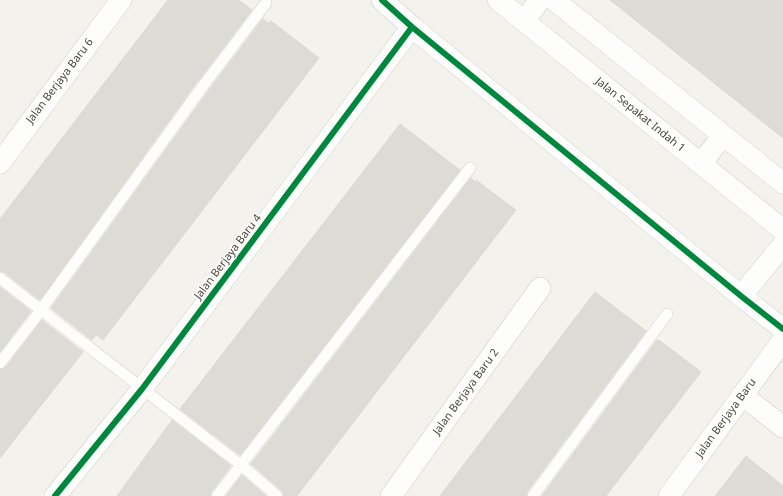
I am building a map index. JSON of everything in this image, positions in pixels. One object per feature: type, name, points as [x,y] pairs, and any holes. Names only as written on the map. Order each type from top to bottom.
[{"type":"street","name":"Jalan Berjaya Baru 6","points":[[0,163],[121,0]]},
{"type":"street","points":[[382,0],[412,27],[783,329]]},
{"type":"street","name":"Jalan Sepakat Indah 1","points":[[498,0],[783,230]]},
{"type":"street","points":[[524,21],[540,0]]},
{"type":"street","points":[[554,0],[783,183]]},
{"type":"street","name":"Jalan Berjaya Baru 4","points":[[55,496],[142,389],[412,27]]},
{"type":"street","points":[[701,164],[723,135]]},
{"type":"street","points":[[741,296],[783,245]]},
{"type":"street","name":"Jalan Berjaya Baru 2","points":[[391,496],[540,288]]},
{"type":"street","name":"Jalan Berjaya Baru","points":[[669,496],[783,340]]},
{"type":"street","points":[[742,395],[783,427]]},
{"type":"lane","points":[[0,363],[41,310],[203,86],[266,3]]},
{"type":"lane","points":[[217,496],[470,168]]},
{"type":"lane","points":[[0,278],[241,465],[277,496]]},
{"type":"lane","points":[[533,496],[667,314]]},
{"type":"building","points":[[168,0],[239,0],[252,10],[197,82],[40,300],[4,272],[0,271],[0,219]]},
{"type":"building","points":[[610,0],[783,0],[783,138]]},
{"type":"building","points":[[263,19],[269,23],[271,21],[319,58],[103,340],[96,335],[92,340],[51,308],[209,90]]},
{"type":"building","points":[[400,124],[460,170],[240,455],[180,409]]},
{"type":"building","points":[[471,178],[475,182],[476,180],[516,210],[297,496],[284,496],[282,491],[251,464]]},
{"type":"building","points":[[0,287],[31,311],[0,352]]},
{"type":"building","points":[[595,292],[646,331],[527,492],[526,496],[440,496]]},
{"type":"building","points":[[42,320],[83,352],[0,458],[0,370],[6,367]]},
{"type":"building","points":[[657,340],[701,372],[606,496],[542,496]]},
{"type":"building","points":[[172,420],[231,466],[211,492],[210,496],[117,496]]},
{"type":"building","points":[[746,456],[783,486],[783,496],[715,496]]},
{"type":"building","points":[[242,475],[266,496],[226,496]]},
{"type":"cycle path","points":[[382,0],[412,27],[783,329]]},
{"type":"cycle path","points":[[55,496],[142,389],[412,27]]}]
